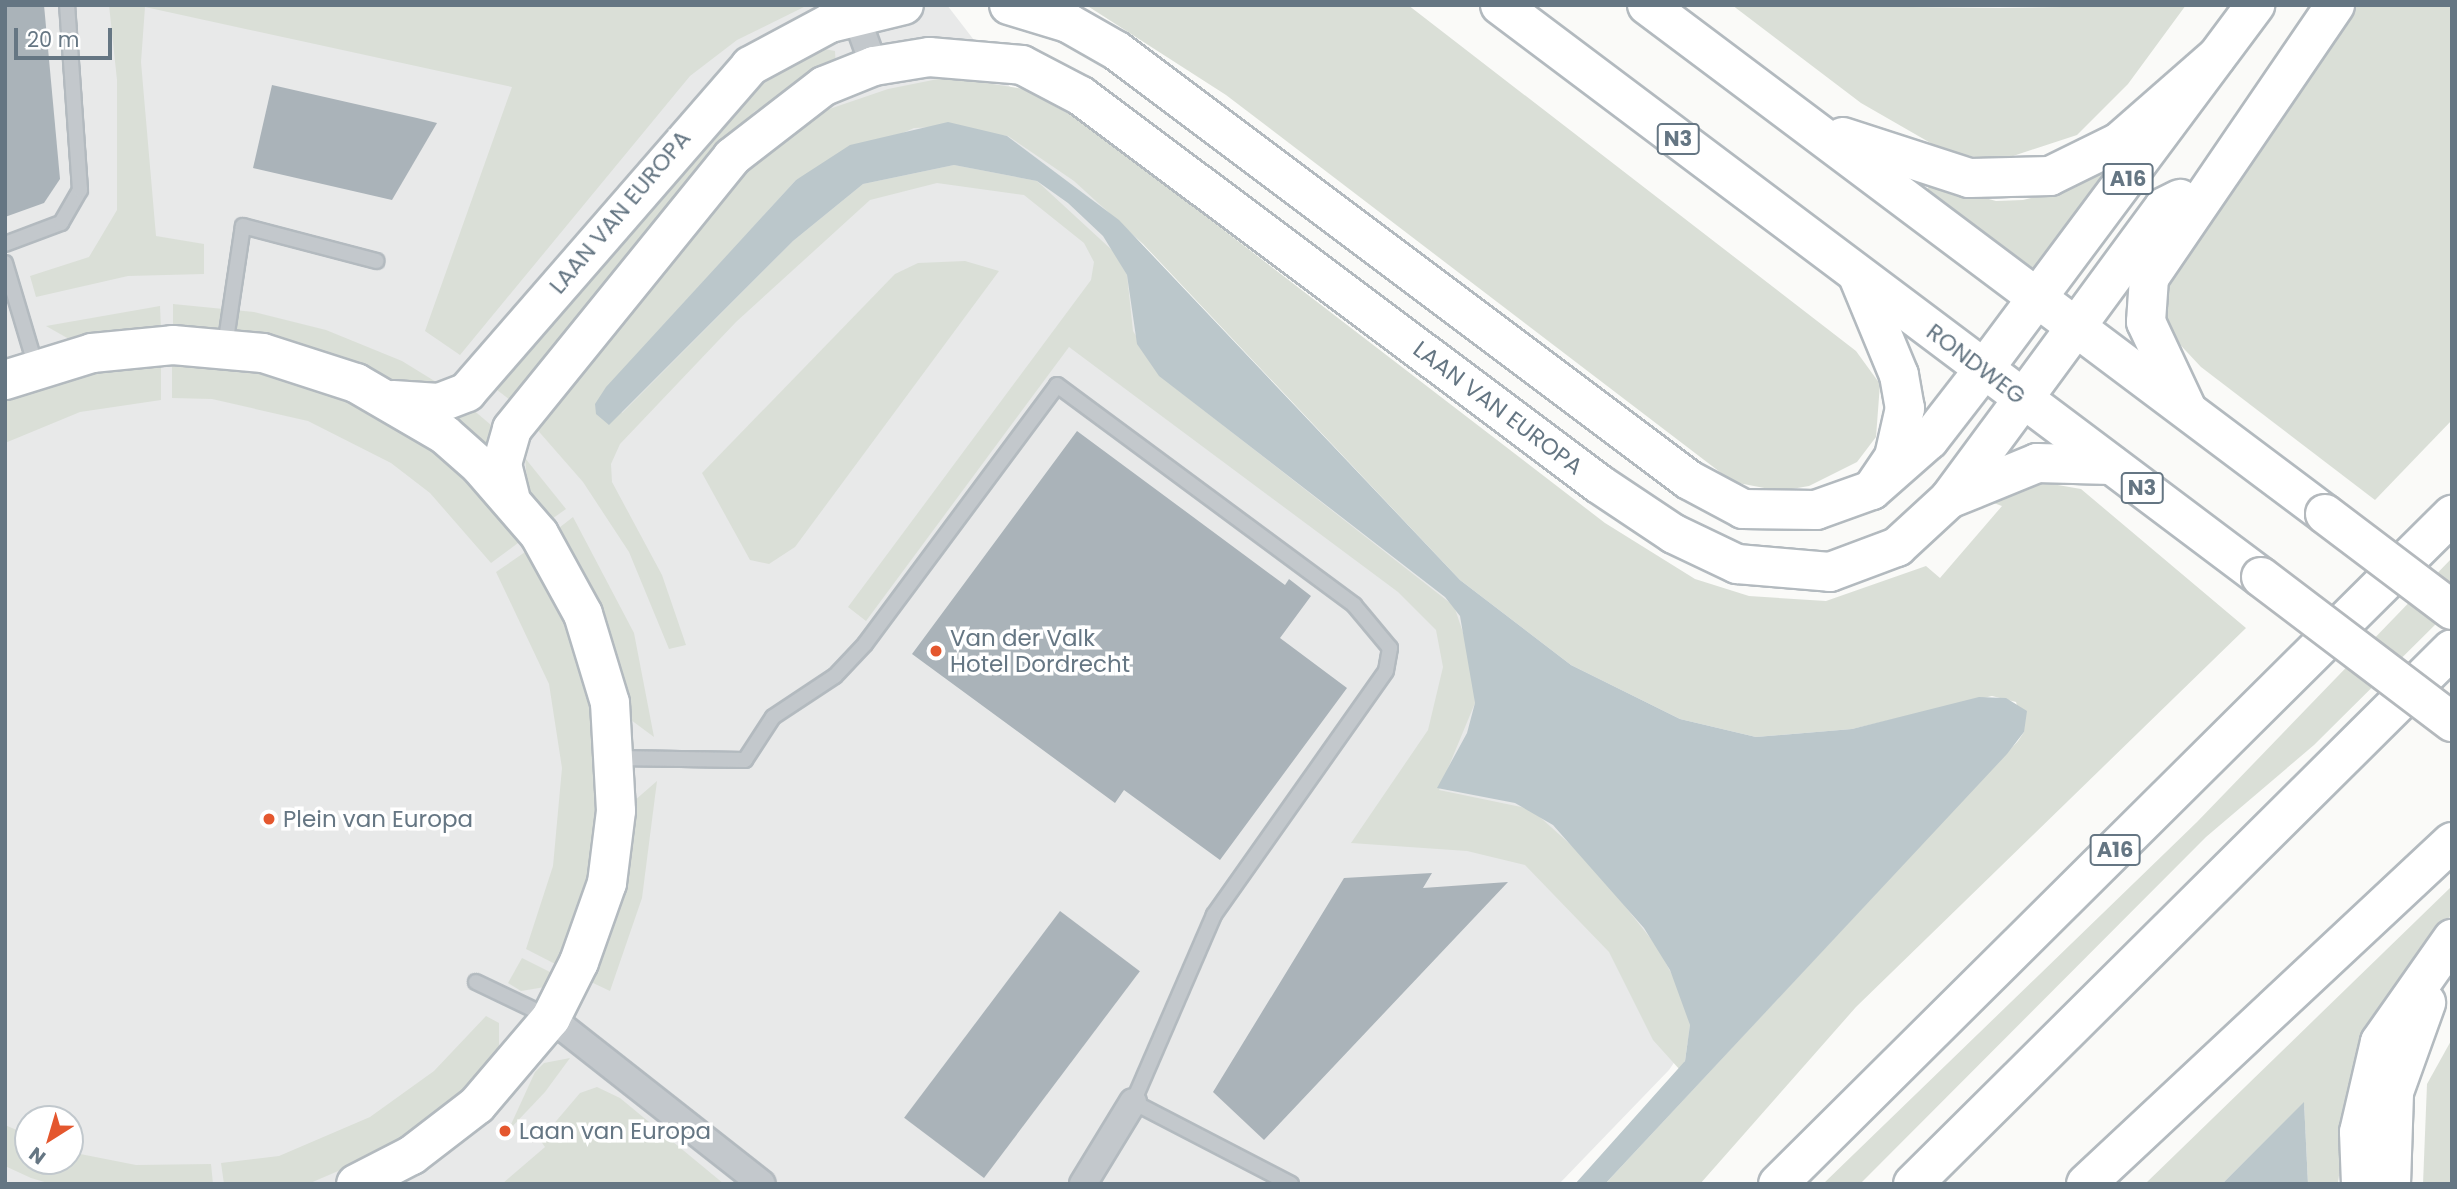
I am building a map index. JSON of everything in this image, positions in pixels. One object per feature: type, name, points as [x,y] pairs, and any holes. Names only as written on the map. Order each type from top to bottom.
[{"type":"main road","name":"LAAN VAN EUROPA","points":[[391,400],[439,403],[467,392],[731,84],[799,36],[854,10],[904,5]]},
{"type":"main road","points":[[1009,5],[1068,23],[1116,51],[1708,492],[1743,509],[1788,513],[1872,491],[1929,440],[2038,300]]},
{"type":"main road","name":"RONDWEG","points":[[1500,5],[2452,722]]},
{"type":"main road","points":[[1647,5],[2452,610]]},
{"type":"main road","name":"A16","points":[[2038,300],[2255,5]]},
{"type":"main road","name":"A16","points":[[2188,412],[2144,308],[2148,278],[2208,184],[2335,5]]},
{"type":"main road","name":"LAAN VAN EUROPA","points":[[510,496],[502,464],[512,429],[711,181],[780,114],[824,86],[874,66],[970,57],[1048,76],[1114,118],[1599,484],[1706,552],[1768,571],[1830,572],[1897,547],[1949,499],[2074,327]]},
{"type":"main road","name":"A16","points":[[1797,120],[1929,170],[2022,181],[2080,166],[2119,142],[2216,57]]},
{"type":"main road","name":"A16","points":[[2074,327],[2164,207],[2208,184]]},
{"type":"main road","points":[[1857,274],[1904,391],[1894,457],[1872,491]]},
{"type":"main road","name":"LAAN VAN EUROPA","points":[[21,375],[136,347],[225,348],[307,365],[391,400],[445,435],[510,496],[583,614],[610,703],[616,758],[607,883],[579,962],[551,1018],[477,1105],[412,1155],[356,1184]]},
{"type":"main road","points":[[1949,499],[2037,463],[2111,465]]},
{"type":"main road","name":"A16","points":[[1778,1184],[2452,514]]},
{"type":"main road","points":[[1913,1184],[2452,649]]},
{"type":"main road","points":[[2086,1184],[2452,842]]},
{"type":"main road","points":[[2361,1184],[2359,1132],[2380,1042],[2452,939]]},
{"type":"main road","points":[[2391,1184],[2394,1093],[2423,1010],[2452,955]]},
{"type":"street","points":[[854,10],[874,66]]},
{"type":"street","points":[[551,1018],[762,1184]]},
{"type":"street","points":[[1083,1184],[1133,1102]]},
{"type":"lane","points":[[5,244],[61,223],[80,190],[67,5]]},
{"type":"lane","points":[[225,348],[243,226],[376,261]]},
{"type":"lane","points":[[5,263],[21,375]]},
{"type":"lane","points":[[616,758],[745,760],[773,717],[835,676],[865,644],[1057,385],[1354,604],[1390,648],[1385,671],[1214,915],[1133,1102],[1291,1184]]},
{"type":"lane","points":[[476,982],[551,1018]]},
{"type":"shaded area","points":[[5,5],[947,5],[1255,405],[1777,912],[1669,1070],[1559,1184],[5,1184]]},
{"type":"shaded area","points":[[109,5],[808,5],[737,40],[690,76],[460,355],[425,331],[512,87],[145,7],[141,62],[156,236],[204,244],[204,274],[128,276],[36,297],[30,276],[89,257],[117,210],[117,80]]},
{"type":"shaded area","points":[[1086,5],[1408,5],[1856,351],[1880,384],[1876,437],[1857,462],[1809,486],[1780,491],[1733,482],[1226,95]]},
{"type":"shaded area","points":[[1732,5],[1999,8],[2186,5],[2128,84],[2077,135],[2013,156],[1979,158],[1941,149],[1861,103]]},
{"type":"shaded area","points":[[2352,5],[2452,5],[2452,420],[2375,500],[2201,367],[2171,335],[2163,312],[2165,282]]},
{"type":"shaded area","points":[[819,48],[835,51],[836,68],[755,111],[510,400],[492,386],[725,108]]},
{"type":"shaded area","points":[[948,77],[1024,89],[1083,122],[1605,523],[1695,579],[1749,596],[1826,601],[1926,566],[1940,578],[2002,506],[1991,502],[2004,490],[2046,483],[2081,489],[2246,628],[1856,1007],[1700,1184],[1605,1184],[2018,741],[2024,732],[2016,702],[1992,696],[1852,729],[1756,737],[1680,719],[1571,665],[1460,580],[1143,244],[1074,181],[1008,136],[938,127],[914,128],[796,180],[606,388],[622,413],[793,241],[863,184],[954,165],[1037,181],[1113,251],[1127,275],[1133,331],[1160,376],[1454,606],[1472,659],[1475,703],[1439,790],[1531,809],[1591,863],[1658,948],[1681,992],[1690,1025],[1685,1061],[1680,1070],[1653,1040],[1609,952],[1525,865],[1467,851],[1351,843],[1428,730],[1443,667],[1436,630],[1398,592],[1069,347],[866,621],[848,607],[1091,280],[1094,262],[1084,243],[1024,195],[937,183],[870,200],[736,322],[620,444],[611,464],[612,482],[662,575],[686,645],[669,649],[629,552],[583,482],[534,426],[743,164],[800,119],[888,89]]},
{"type":"shaded area","points":[[948,122],[1007,136],[1119,220],[1460,580],[1571,665],[1680,719],[1756,737],[1852,729],[1979,697],[2006,698],[2027,711],[2024,732],[2007,754],[1605,1184],[1575,1184],[1685,1061],[1690,1025],[1670,970],[1644,928],[1553,825],[1515,803],[1437,788],[1467,733],[1475,703],[1460,616],[1445,597],[1159,376],[1137,344],[1127,275],[1103,236],[1068,203],[1037,181],[954,165],[863,184],[793,241],[609,425],[596,414],[595,404],[606,387],[796,180],[850,145]]},
{"type":"shaded area","points":[[2120,156],[2039,277],[1925,193],[1931,183],[1996,201],[2023,200],[2076,187]]},
{"type":"shaded area","points":[[965,261],[999,271],[795,547],[769,564],[750,560],[702,473],[895,274],[918,263]]},
{"type":"shaded area","points":[[173,304],[254,312],[326,330],[402,361],[441,385],[408,386],[260,335],[173,328]]},
{"type":"shaded area","points":[[160,306],[161,329],[69,339],[46,326]]},
{"type":"shaded area","points":[[161,362],[161,400],[80,412],[5,443],[5,399],[72,376]]},
{"type":"shaded area","points":[[172,362],[273,372],[322,386],[425,441],[522,540],[491,563],[430,493],[391,463],[308,421],[212,399],[172,398]]},
{"type":"shaded area","points":[[471,408],[491,425],[483,458],[450,418]]},
{"type":"shaded area","points":[[525,458],[566,509],[549,521],[528,493]]},
{"type":"shaded area","points":[[573,517],[634,633],[654,737],[631,720],[616,651],[596,599],[555,531]]},
{"type":"shaded area","points":[[528,550],[583,658],[602,767],[592,871],[561,967],[526,949],[553,866],[562,768],[549,684],[496,572]]},
{"type":"shaded area","points":[[2452,558],[2452,608],[2314,745],[2206,837],[1860,1184],[1823,1184],[2197,822]]},
{"type":"shaded area","points":[[657,781],[642,898],[610,991],[591,982],[628,874],[634,801]]},
{"type":"shaded area","points":[[2452,886],[2452,914],[2431,938],[2347,1108],[2338,1184],[2308,1184],[2304,1103],[2222,1184],[2145,1184]]},
{"type":"shaded area","points":[[522,958],[556,975],[551,986],[521,991],[508,983]]},
{"type":"shaded area","points":[[486,1016],[499,1023],[499,1047],[505,1052],[445,1112],[387,1150],[308,1184],[224,1184],[221,1163],[279,1156],[370,1117],[434,1071]]},
{"type":"shaded area","points":[[2452,1039],[2452,1184],[2423,1184],[2427,1084]]},
{"type":"shaded area","points":[[570,1058],[545,1092],[508,1131],[535,1072],[544,1063]]},
{"type":"shaded area","points":[[597,1087],[620,1098],[724,1184],[502,1184],[545,1147],[540,1140],[580,1093]]},
{"type":"shaded area","points":[[2304,1102],[2308,1184],[2222,1184]]},
{"type":"shaded area","points":[[5,1125],[14,1129],[14,1170],[5,1166]]},
{"type":"shaded area","points":[[84,1155],[136,1165],[211,1164],[213,1184],[51,1184],[24,1175],[84,1175]]},
{"type":"building","points":[[5,5],[44,5],[60,179],[44,203],[5,217]]},
{"type":"building","points":[[272,85],[437,123],[392,200],[253,168]]},
{"type":"building","points":[[1077,431],[1285,585],[1289,579],[1311,596],[1280,638],[1347,688],[1220,860],[1124,790],[1115,803],[912,654]]},
{"type":"building","points":[[1432,873],[1423,888],[1508,882],[1264,1140],[1213,1092],[1344,878]]},
{"type":"building","points":[[1060,911],[1140,971],[984,1178],[904,1118]]},
{"type":"place","name":"Van der Valk Hotel Dordrecht","points":[[936,651]]},
{"type":"place","name":"Plein van Europa","points":[[269,819]]},
{"type":"place","name":"Laan van Europa","points":[[505,1131]]}]
